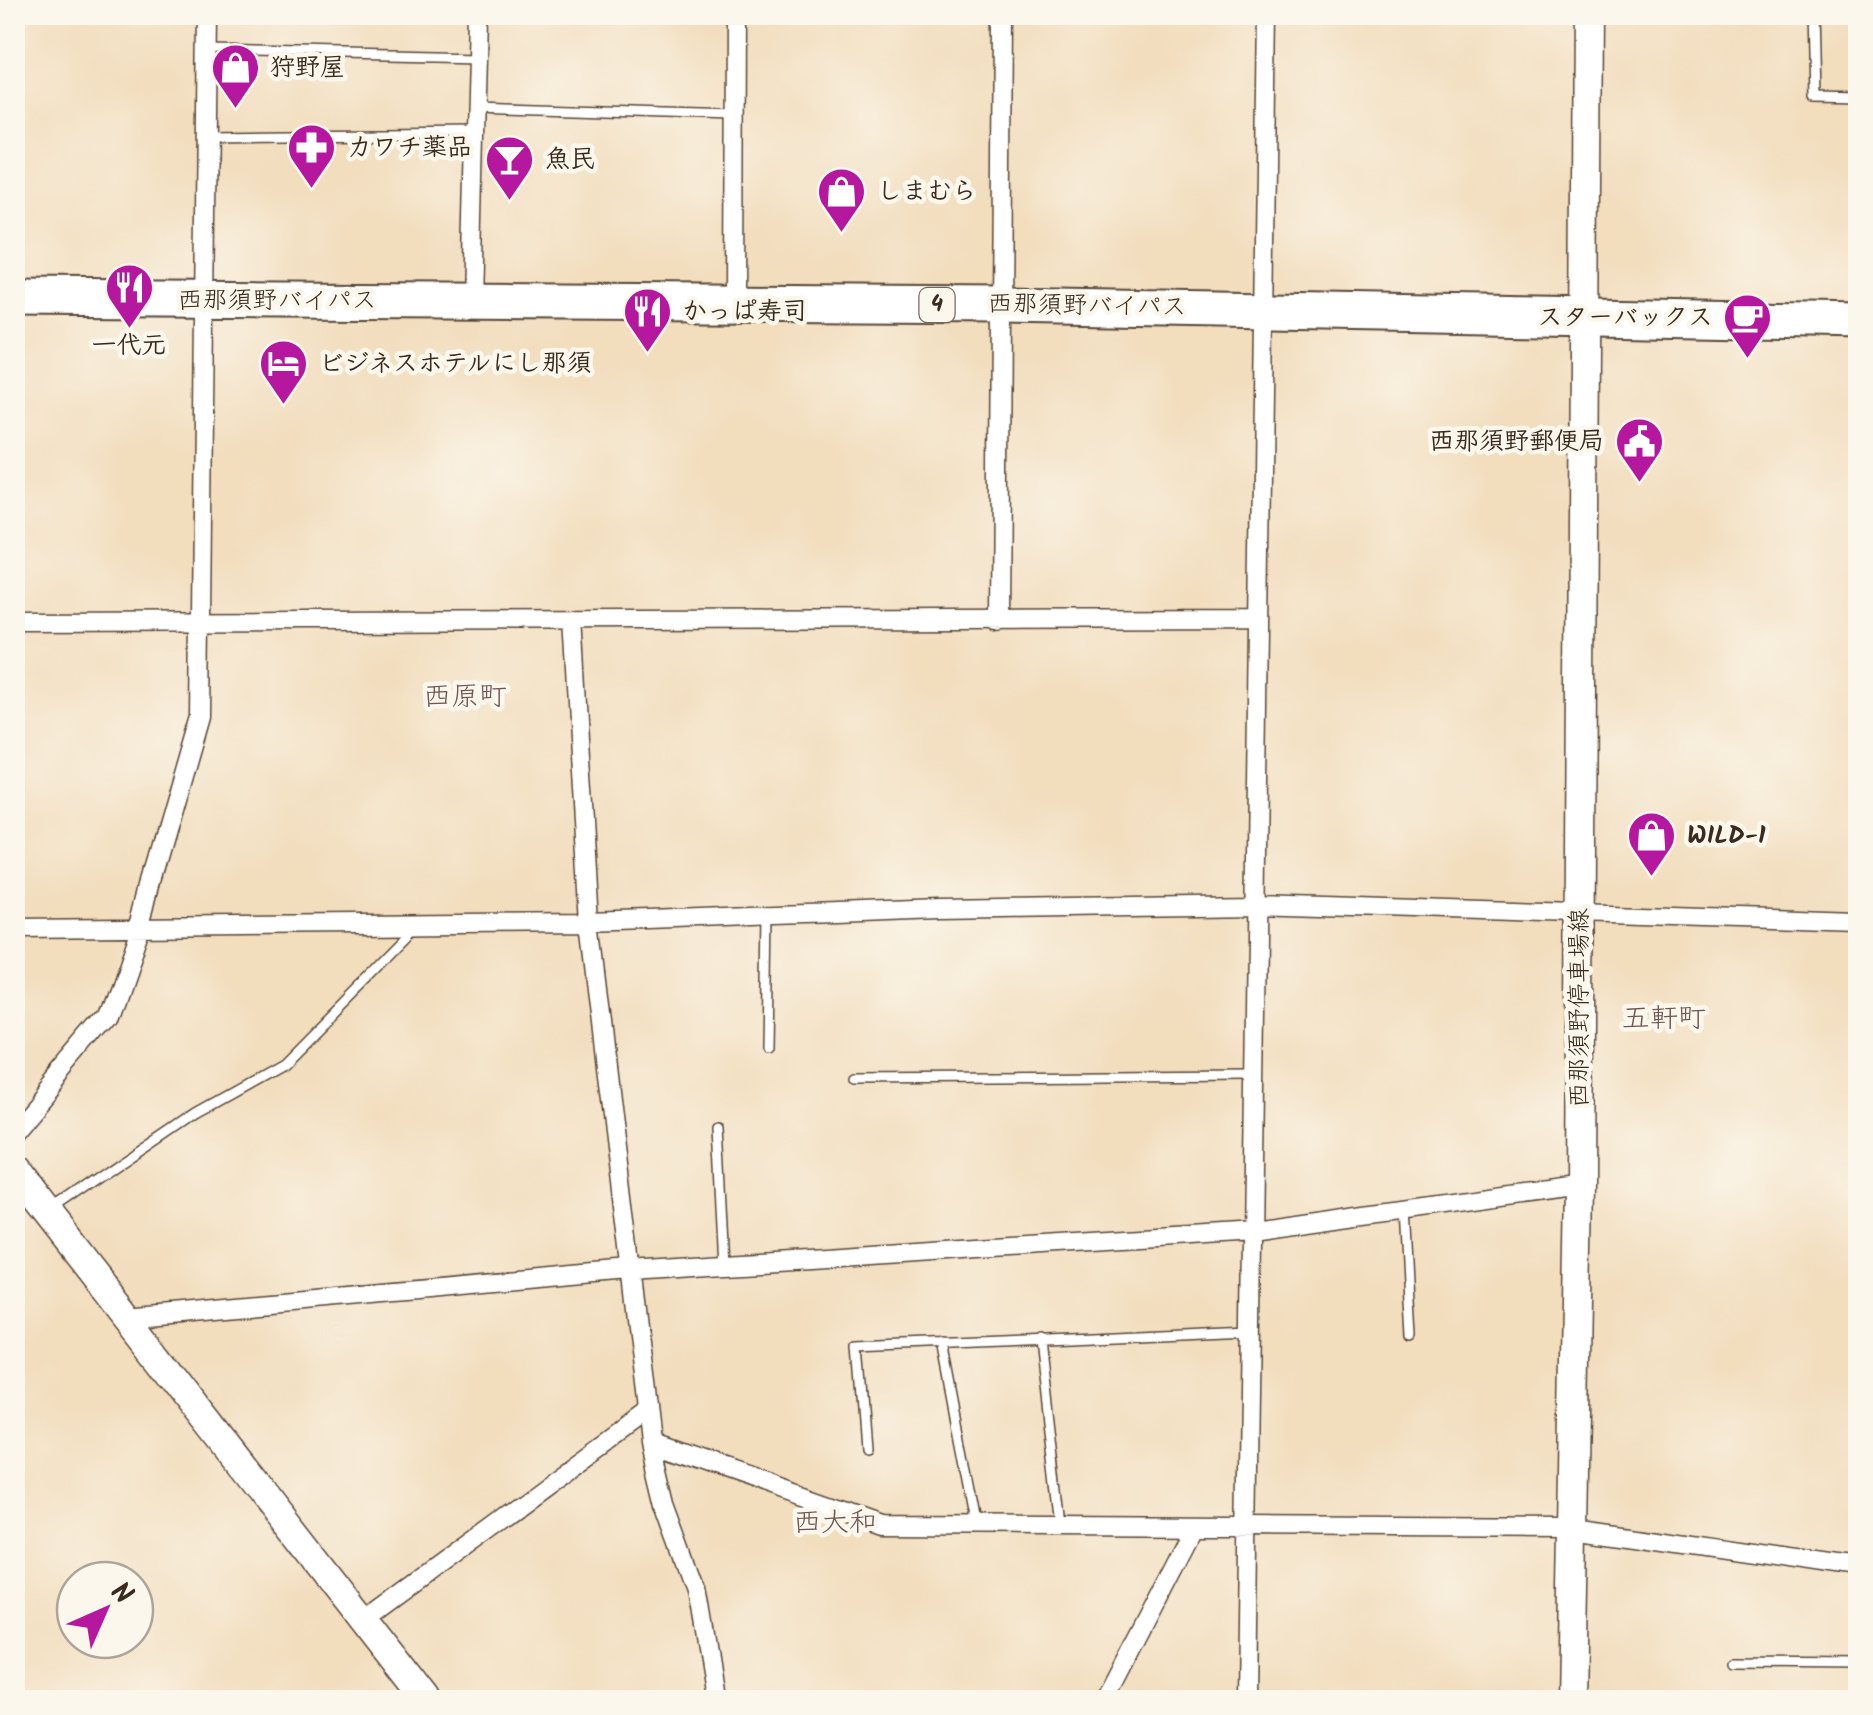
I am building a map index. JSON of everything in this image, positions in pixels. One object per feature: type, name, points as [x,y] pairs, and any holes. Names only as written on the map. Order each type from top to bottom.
[{"type":"highway","name":"西那須野バイパス","points":[[12,298],[1004,305],[1860,321]]},
{"type":"main road","name":"西那須野停車場線","points":[[1570,1702],[1575,1528],[1586,12]]},
{"type":"main road","points":[[12,1170],[426,1702]]},
{"type":"street","points":[[12,1132],[108,1017],[140,925],[200,717],[207,12]]},
{"type":"street","points":[[470,302],[476,12]]},
{"type":"street","points":[[733,304],[734,12]]},
{"type":"street","points":[[998,622],[1004,305],[1003,12]]},
{"type":"street","points":[[1245,1702],[1267,12]]},
{"type":"street","points":[[12,622],[998,622],[1259,618]]},
{"type":"street","points":[[571,620],[589,922],[644,1414],[665,1502],[696,1587],[715,1702]]},
{"type":"street","points":[[12,927],[589,922],[1255,904],[1860,923]]},
{"type":"street","points":[[126,1316],[629,1271],[1252,1232],[1578,1186]]},
{"type":"street","points":[[362,1621],[644,1414]]},
{"type":"street","points":[[651,1444],[866,1521],[1061,1528],[1575,1528],[1860,1570]]},
{"type":"street","points":[[1103,1702],[1193,1528]]},
{"type":"lane","points":[[1809,12],[1811,96],[1860,97]]},
{"type":"lane","points":[[207,50],[476,56]]},
{"type":"lane","points":[[474,108],[733,116]]},
{"type":"lane","points":[[206,136],[474,133]]},
{"type":"lane","points":[[769,1049],[771,915]]},
{"type":"lane","points":[[47,1214],[195,1113],[281,1065],[421,923]]},
{"type":"lane","points":[[854,1078],[1252,1074]]},
{"type":"lane","points":[[718,1126],[725,1265]]},
{"type":"lane","points":[[1404,1210],[1411,1338]]},
{"type":"lane","points":[[868,1451],[860,1348],[1250,1330]]},
{"type":"lane","points":[[1039,1338],[1061,1528]]},
{"type":"lane","points":[[943,1343],[978,1526]]},
{"type":"lane","points":[[1730,1661],[1860,1662]]},
{"type":"place","name":"狩野屋","points":[[235,110]]},
{"type":"place","name":"カワチ薬品","points":[[312,190]]},
{"type":"place","name":"魚民","points":[[510,202]]},
{"type":"place","name":"しまむら","points":[[842,234]]},
{"type":"place","name":"一代元","points":[[129,330]]},
{"type":"place","name":"かっぱ寿司","points":[[647,354]]},
{"type":"place","name":"スターバックス","points":[[1748,360]]},
{"type":"place","name":"ビジネスホテルにし那須","points":[[284,406]]},
{"type":"place","name":"西那須野郵便局","points":[[1639,484]]},
{"type":"place","name":"WILD-1","points":[[1652,878]]},
{"type":"district","name":"西原町","points":[[465,697]]},
{"type":"district","name":"五軒町","points":[[1664,1019]]},
{"type":"district","name":"西大和","points":[[835,1523]]}]
